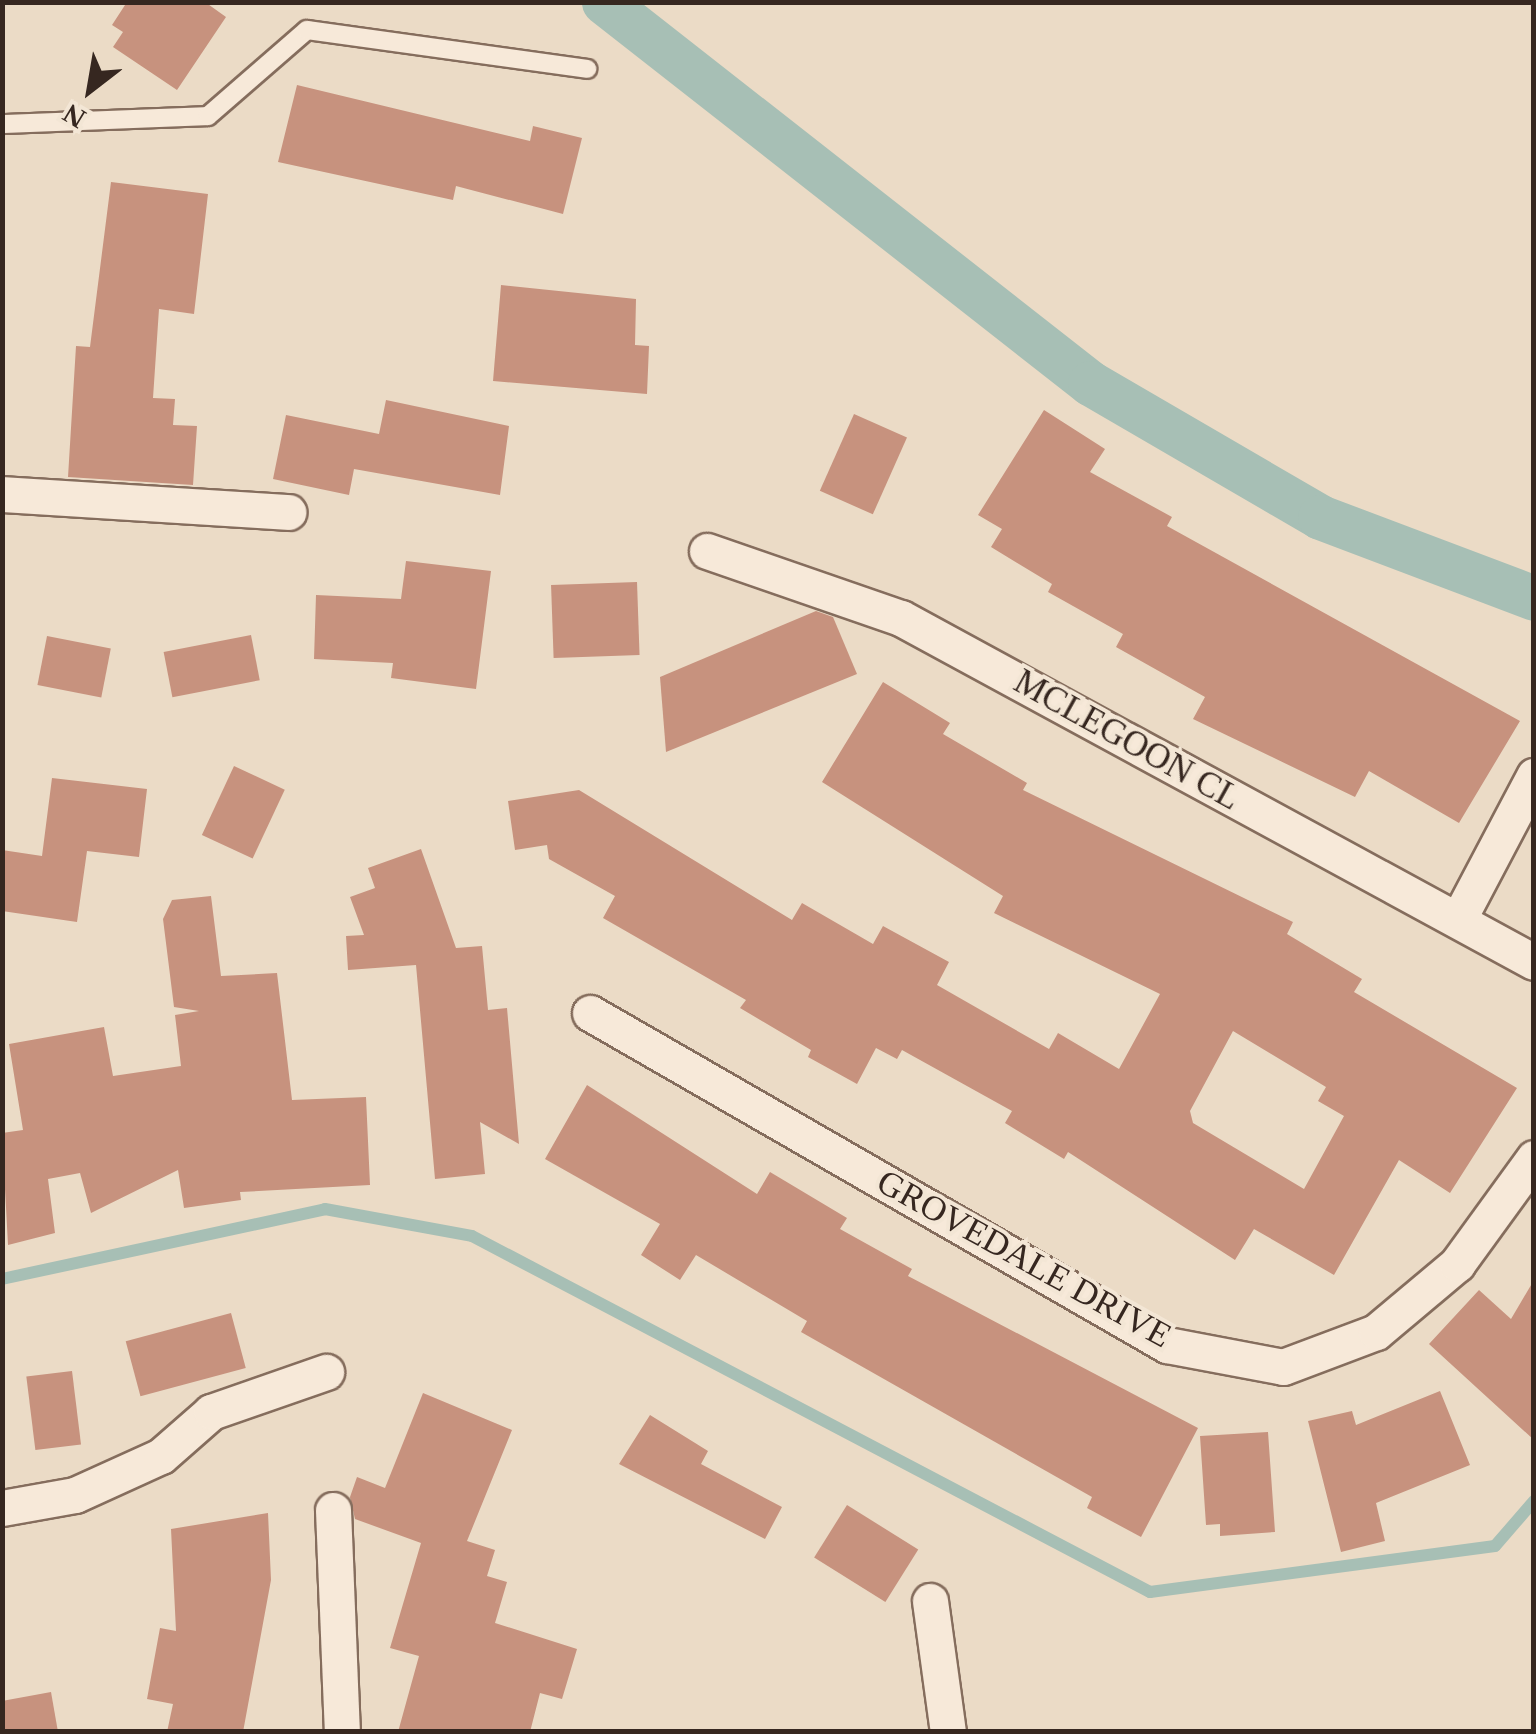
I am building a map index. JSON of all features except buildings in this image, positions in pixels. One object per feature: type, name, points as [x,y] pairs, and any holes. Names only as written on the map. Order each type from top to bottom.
[{"type":"street","points":[[2,494],[288,512]]},
{"type":"street","name":"MCLEGOON CL","points":[[707,550],[901,618],[1534,962]]},
{"type":"street","points":[[1458,920],[1534,776]]},
{"type":"street","name":"GROVEDALE DRIVE","points":[[590,1013],[1167,1345],[1283,1367],[1390,1320],[1457,1264],[1534,1158]]},
{"type":"street","points":[[2,1508],[75,1495],[162,1456],[212,1412],[326,1372]]},
{"type":"street","points":[[333,1510],[342,1732]]},
{"type":"street","points":[[930,1601],[948,1732]]},
{"type":"lane","points":[[2,124],[208,116],[307,30],[587,69]]},
{"type":"waterway","points":[[604,2],[1090,383],[1320,517],[1534,598]]},
{"type":"waterway","points":[[2,1279],[325,1209],[472,1236],[1150,1592],[1495,1546],[1534,1501]]}]
